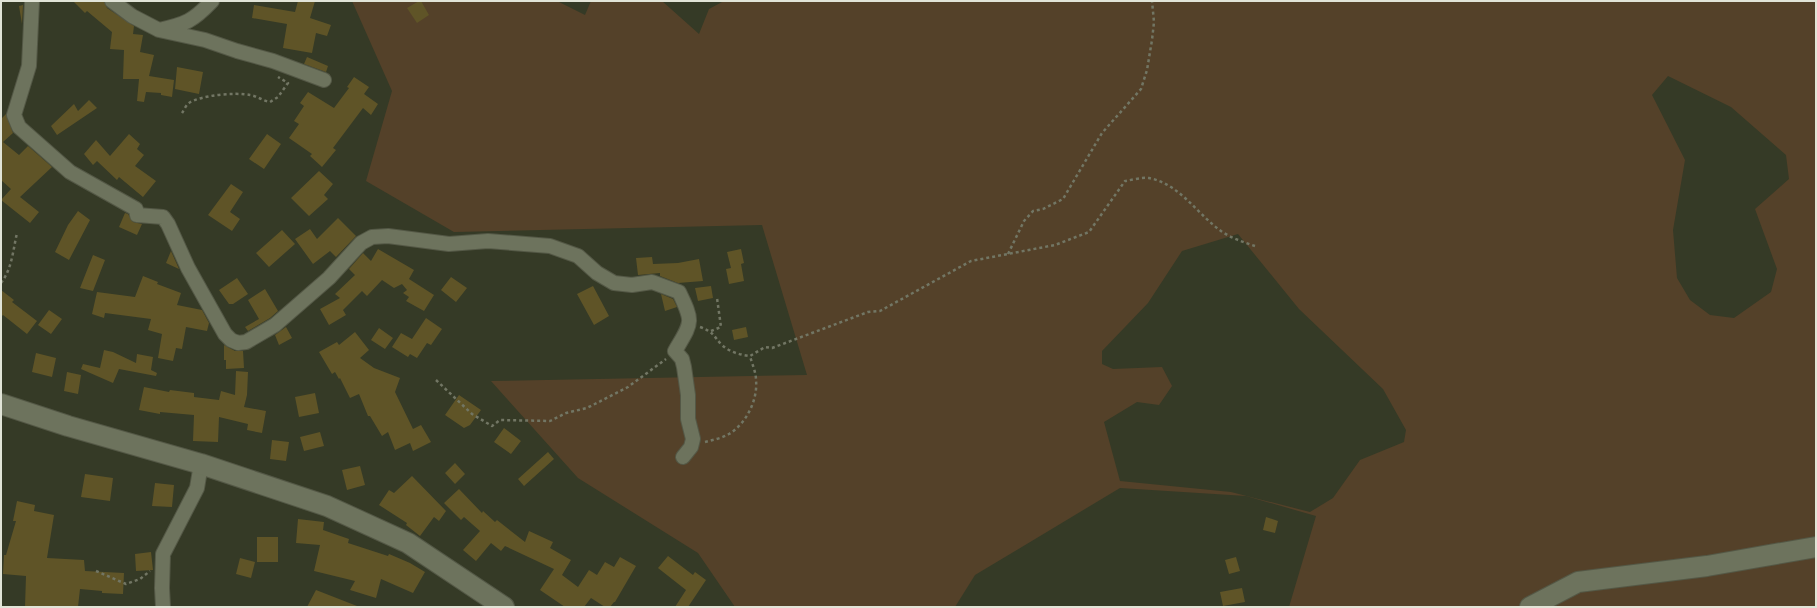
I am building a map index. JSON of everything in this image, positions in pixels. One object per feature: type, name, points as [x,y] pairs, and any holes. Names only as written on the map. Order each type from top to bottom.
[{"type":"main road","points":[[1,404],[68,426],[201,464],[327,506],[408,543],[504,607]]},
{"type":"main road","points":[[1530,607],[1578,582],[1707,566],[1816,547]]},
{"type":"street","points":[[32,1],[29,66],[14,115],[20,126],[70,172],[136,209],[137,215],[163,217],[168,224],[188,268],[225,334],[230,340],[238,343],[246,342],[275,324],[329,278],[361,243],[372,237],[388,236],[449,244],[488,241],[550,246],[578,256],[597,273],[614,283],[632,285],[652,282],[679,292],[689,312],[690,324],[675,351],[682,359],[688,395],[688,419],[692,439],[687,452]]},
{"type":"street","points":[[112,1],[132,16],[159,30],[205,40],[237,51],[274,61],[324,80]]},
{"type":"street","points":[[159,30],[183,25],[200,13],[212,1]]},
{"type":"street","points":[[164,607],[162,588],[163,554],[197,488],[201,464]]},
{"type":"path","points":[[1008,254],[1024,221],[1033,211],[1043,209],[1063,198],[1102,133],[1141,89],[1147,70],[1152,40],[1154,22],[1152,1]]},
{"type":"path","points":[[182,113],[187,104],[195,100],[228,94],[252,95],[262,101],[270,102],[278,97],[288,83],[280,80],[273,71],[274,61]]},
{"type":"path","points":[[690,324],[712,331],[723,346],[738,354],[750,356],[765,347],[772,348],[868,312],[880,311],[971,261],[1055,245],[1089,232],[1125,181],[1148,178],[1162,182],[1180,194],[1222,232],[1255,246]]},
{"type":"path","points":[[1,283],[5,278],[11,260],[17,233]]},
{"type":"path","points":[[712,331],[721,327],[717,298]]},
{"type":"path","points":[[436,380],[472,414],[492,426],[500,420],[550,421],[566,413],[586,408],[628,387],[675,351]]},
{"type":"path","points":[[687,452],[728,434],[738,427],[747,416],[754,403],[756,381],[750,356]]},
{"type":"path","points":[[96,571],[126,584],[140,579],[147,574],[158,564],[163,554]]},
{"type":"shaded area","points":[[352,1],[557,1],[585,15],[591,1],[662,1],[699,34],[709,9],[724,1],[1816,1],[1816,607],[1289,607],[1316,516],[1246,496],[1120,488],[975,575],[955,607],[735,607],[698,553],[578,478],[491,381],[807,375],[762,225],[454,232],[366,181],[392,91]],"holes":[[[1668,76],[1731,107],[1786,155],[1789,179],[1755,209],[1777,269],[1771,292],[1734,318],[1710,315],[1690,300],[1677,278],[1673,230],[1685,160],[1652,95]],[[1238,234],[1299,309],[1383,389],[1406,430],[1404,442],[1360,460],[1333,498],[1310,512],[1231,492],[1120,481],[1104,422],[1137,402],[1159,405],[1172,386],[1162,367],[1113,369],[1102,364],[1102,351],[1148,303],[1182,251]]]},
{"type":"building","points":[[73,1],[104,1],[107,8],[134,26],[133,34],[143,35],[140,52],[154,55],[149,76],[174,80],[172,97],[161,95],[161,93],[146,92],[144,102],[137,101],[139,79],[123,79],[124,50],[110,49],[112,32],[87,11],[85,13]]},
{"type":"building","points":[[298,1],[315,1],[310,18],[331,25],[327,36],[316,33],[312,53],[283,48],[287,24],[252,18],[254,5],[295,12]]},
{"type":"building","points":[[421,1],[429,15],[417,23],[407,8]]},
{"type":"building","points":[[23,5],[22,24],[19,6]]},
{"type":"building","points":[[307,57],[328,66],[326,72],[304,64]]},
{"type":"building","points":[[177,67],[203,72],[199,94],[175,89]]},
{"type":"building","points":[[354,77],[369,87],[364,94],[378,104],[371,115],[363,108],[333,148],[336,150],[322,167],[310,156],[312,154],[289,138],[299,124],[294,121],[304,106],[300,103],[308,92],[334,108],[349,88],[347,87]]},
{"type":"building","points":[[89,100],[97,108],[57,135],[51,126],[74,104],[78,111]]},
{"type":"building","points":[[6,114],[13,133],[3,142],[19,155],[28,146],[52,167],[20,197],[39,212],[30,223],[1,200],[11,189],[1,180],[1,119]]},
{"type":"building","points":[[129,134],[140,144],[137,149],[144,155],[135,166],[156,181],[143,197],[119,177],[117,180],[97,161],[93,165],[84,154],[96,140],[110,156]]},
{"type":"building","points":[[267,134],[281,144],[264,169],[249,159]]},
{"type":"building","points":[[319,171],[333,184],[324,195],[328,199],[309,216],[291,198]]},
{"type":"building","points":[[231,184],[243,192],[230,212],[240,219],[232,231],[208,215]]},
{"type":"building","points":[[78,211],[90,220],[69,260],[55,252],[68,225]]},
{"type":"building","points":[[125,213],[128,214],[133,222],[142,224],[137,235],[119,227]]},
{"type":"building","points":[[338,218],[356,236],[336,257],[330,251],[313,264],[295,239],[310,229],[317,239]]},
{"type":"building","points":[[282,230],[295,244],[269,267],[256,253]]},
{"type":"building","points":[[378,249],[414,270],[409,279],[434,295],[424,311],[406,301],[409,297],[403,293],[407,290],[402,284],[394,288],[382,280],[367,296],[362,291],[343,310],[346,315],[329,325],[320,309],[340,298],[335,294],[355,275],[349,269],[363,253],[371,261]]},
{"type":"building","points":[[741,249],[744,263],[741,264],[744,281],[729,284],[726,269],[731,268],[727,252]]},
{"type":"building","points":[[171,251],[179,269],[166,263]]},
{"type":"building","points":[[93,255],[105,260],[93,291],[80,288]]},
{"type":"building","points":[[652,257],[653,264],[678,263],[699,259],[703,281],[678,283],[660,276],[660,273],[638,275],[636,258]]},
{"type":"building","points":[[143,276],[158,282],[157,284],[181,293],[177,305],[202,310],[209,323],[207,331],[186,327],[182,349],[176,348],[173,361],[158,358],[162,334],[148,330],[151,319],[105,313],[104,318],[92,314],[97,292],[135,297]]},
{"type":"building","points":[[451,277],[467,288],[456,302],[441,290]]},
{"type":"building","points":[[237,278],[248,294],[233,304],[229,304],[219,290]]},
{"type":"building","points":[[593,286],[609,316],[594,325],[577,294]]},
{"type":"building","points":[[711,286],[713,298],[698,301],[695,288]]},
{"type":"building","points":[[265,289],[278,311],[270,318],[248,331],[245,327],[259,319],[248,300]]},
{"type":"building","points":[[1,290],[14,300],[12,302],[37,321],[27,334],[3,315],[1,317]]},
{"type":"building","points":[[661,294],[673,299],[677,307],[665,311]]},
{"type":"building","points":[[49,310],[62,319],[51,334],[38,325]]},
{"type":"building","points":[[426,318],[442,329],[431,345],[427,343],[417,358],[410,354],[408,357],[392,347],[401,333],[412,339]]},
{"type":"building","points":[[286,327],[292,338],[279,345],[275,335]]},
{"type":"building","points":[[746,327],[748,337],[734,340],[732,330]]},
{"type":"building","points":[[379,328],[393,338],[385,349],[371,340]]},
{"type":"building","points":[[355,332],[369,350],[360,358],[374,368],[400,378],[395,392],[413,429],[421,425],[431,442],[413,451],[410,443],[395,450],[388,432],[382,436],[370,416],[368,416],[359,394],[350,398],[340,378],[339,379],[335,372],[332,374],[319,352],[337,342],[339,345]]},
{"type":"building","points":[[224,345],[235,351],[243,351],[244,368],[226,369],[226,360],[224,360]]},
{"type":"building","points":[[104,350],[113,352],[136,363],[137,354],[153,357],[151,370],[157,373],[156,376],[119,369],[113,383],[81,369],[83,364],[100,368]]},
{"type":"building","points":[[36,353],[56,358],[52,377],[32,372]]},
{"type":"building","points":[[236,371],[248,372],[247,395],[244,407],[266,411],[262,433],[247,430],[248,424],[219,417],[218,442],[193,441],[194,415],[160,412],[160,414],[139,410],[144,387],[169,392],[170,390],[194,393],[194,397],[219,400],[221,391],[235,395]]},
{"type":"building","points":[[67,372],[81,375],[78,394],[64,391]]},
{"type":"building","points":[[315,393],[319,413],[299,417],[295,397]]},
{"type":"building","points":[[459,395],[481,410],[470,425],[464,428],[445,415]]},
{"type":"building","points":[[504,428],[521,441],[511,454],[494,442]]},
{"type":"building","points":[[320,432],[324,446],[304,451],[300,437]]},
{"type":"building","points":[[272,440],[289,442],[286,461],[270,459]]},
{"type":"building","points":[[548,452],[554,459],[524,486],[518,479]]},
{"type":"building","points":[[455,463],[465,474],[455,484],[445,473]]},
{"type":"building","points":[[360,466],[365,485],[347,490],[342,470]]},
{"type":"building","points":[[85,474],[113,478],[110,501],[81,497]]},
{"type":"building","points":[[412,476],[446,511],[439,521],[434,517],[420,536],[406,525],[407,523],[379,505],[389,490],[394,493]]},
{"type":"building","points":[[155,483],[174,485],[172,507],[152,506]]},
{"type":"building","points":[[459,489],[482,513],[483,511],[495,522],[497,520],[525,542],[529,531],[553,542],[550,548],[571,560],[562,575],[578,587],[589,570],[597,575],[605,562],[614,567],[620,557],[636,566],[615,602],[610,607],[605,607],[591,598],[584,607],[565,607],[540,590],[554,569],[505,546],[501,551],[491,543],[476,561],[463,550],[480,531],[464,517],[461,520],[444,503]]},
{"type":"building","points":[[17,501],[35,505],[34,511],[54,515],[47,558],[84,560],[85,571],[124,573],[123,594],[102,593],[102,591],[80,589],[78,607],[25,607],[26,576],[3,574],[4,555],[6,555],[16,521],[13,521]]},
{"type":"building","points":[[1266,517],[1278,521],[1275,533],[1263,530]]},
{"type":"building","points":[[298,519],[324,522],[323,530],[349,539],[348,543],[388,556],[389,554],[410,563],[425,572],[413,593],[381,579],[376,598],[350,590],[355,581],[314,571],[320,545],[296,543]]},
{"type":"building","points":[[257,537],[278,537],[278,562],[257,562]]},
{"type":"building","points":[[151,552],[153,570],[136,571],[135,554]]},
{"type":"building","points":[[668,556],[693,575],[695,572],[706,580],[688,607],[675,607],[686,590],[658,568]]},
{"type":"building","points":[[1236,557],[1240,571],[1229,574],[1225,560]]},
{"type":"building","points":[[240,558],[255,562],[251,578],[236,574]]},
{"type":"building","points":[[1242,588],[1245,602],[1223,606],[1220,592]]},
{"type":"building","points":[[316,590],[357,606],[357,607],[307,607]]}]
